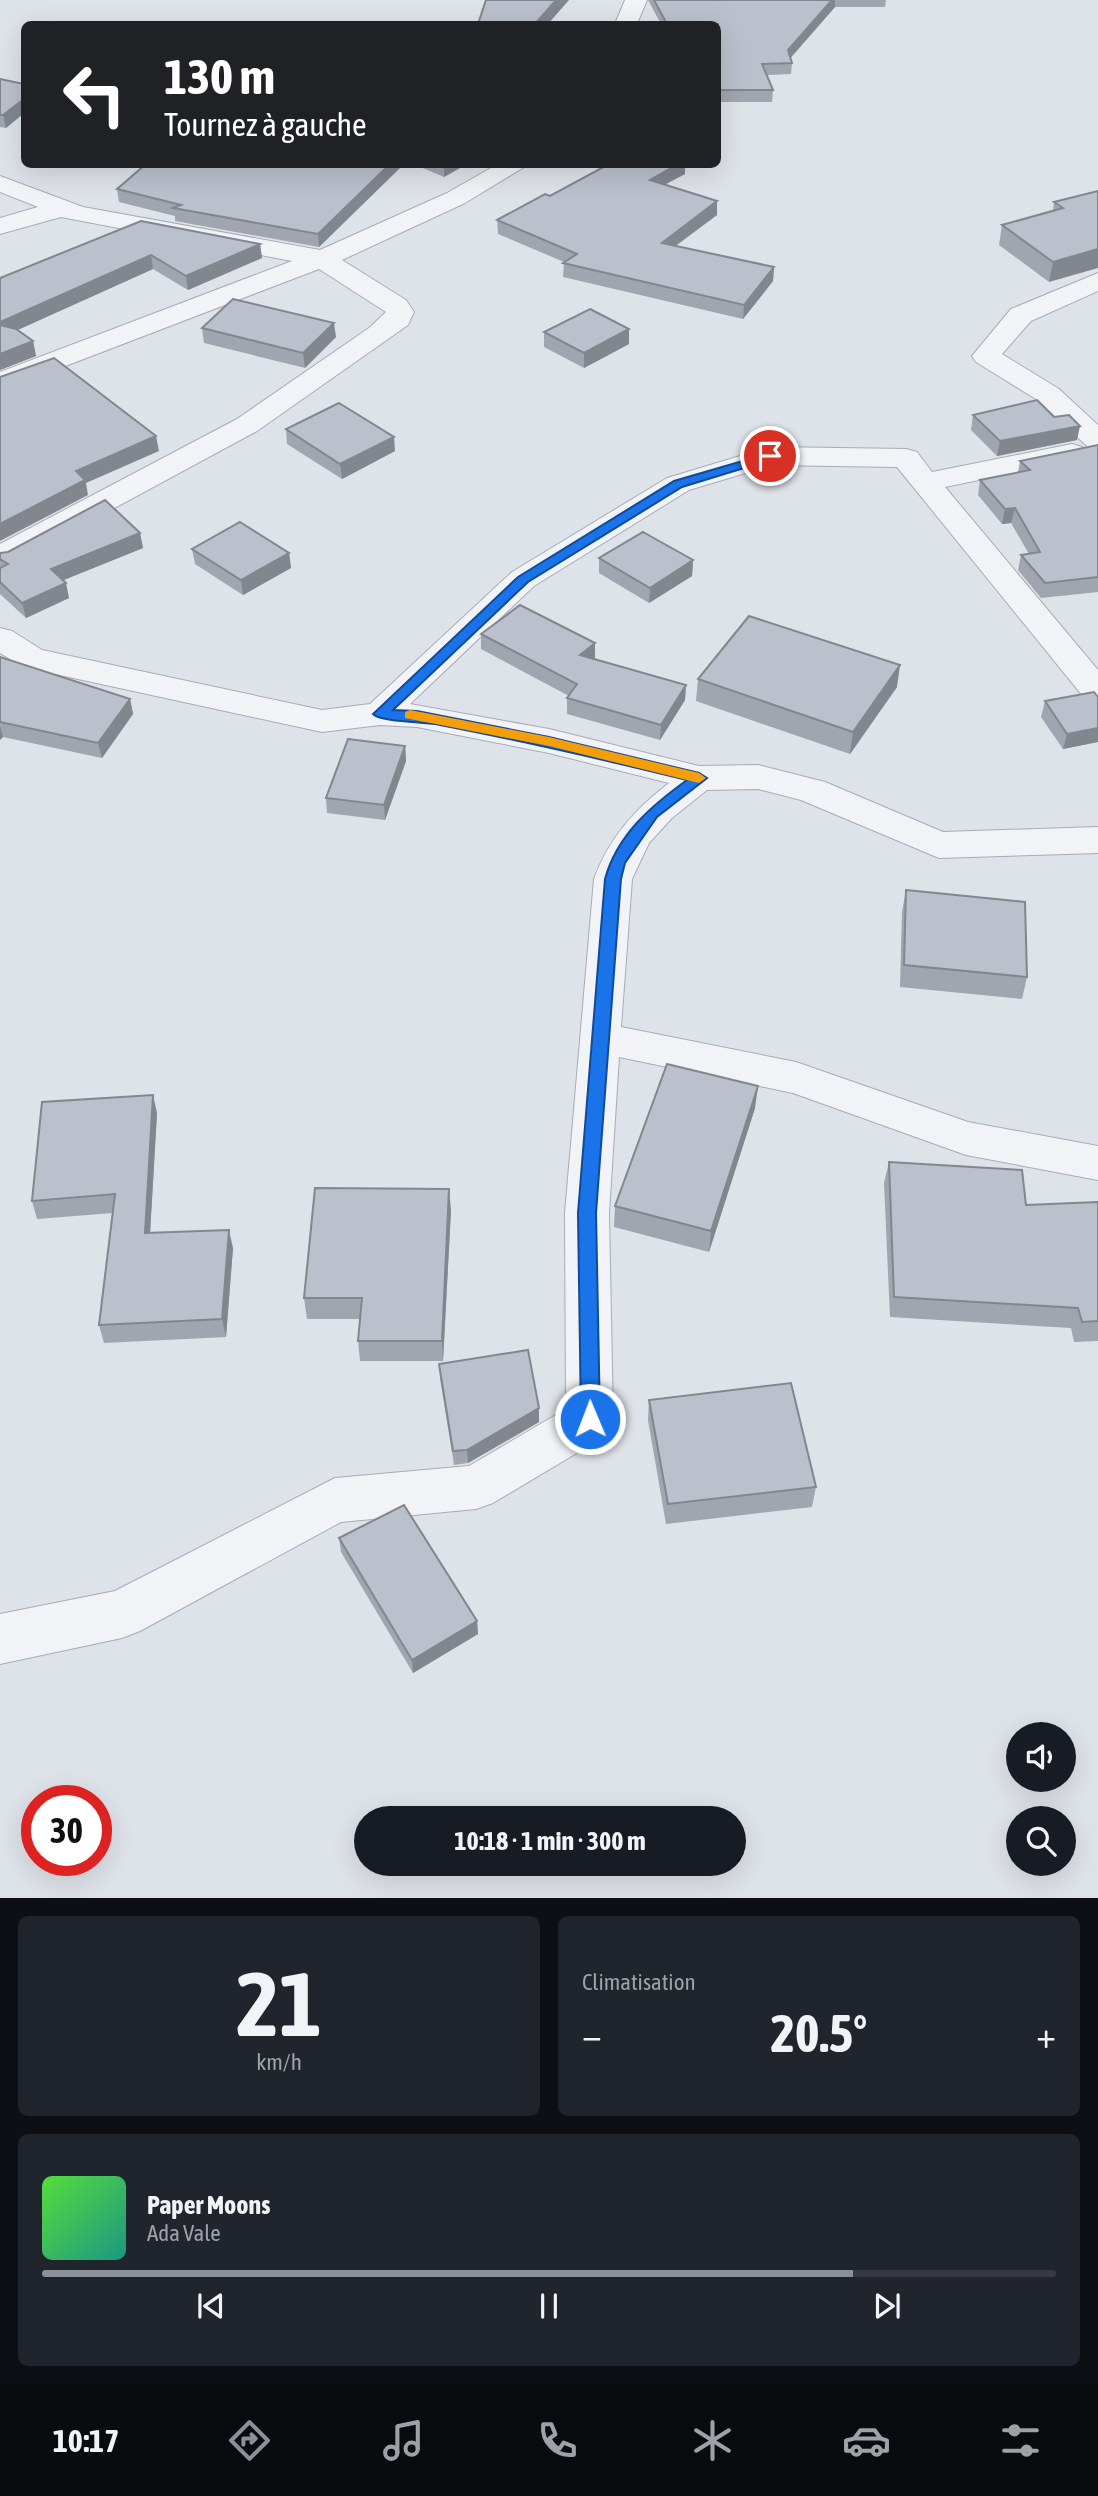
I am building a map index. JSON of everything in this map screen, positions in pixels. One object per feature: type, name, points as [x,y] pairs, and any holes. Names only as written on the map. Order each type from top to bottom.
[{"type":"street","points":[[627,21],[636,0]]},
{"type":"street","points":[[0,382],[83,347],[321,258],[452,200],[510,168]]},
{"type":"street","points":[[0,183],[61,209],[321,258],[396,306],[400,312],[398,319],[247,425],[0,557]]},
{"type":"street","points":[[0,226],[61,209]]},
{"type":"street","points":[[1098,281],[1021,315],[986,356],[1049,395],[1098,441]]},
{"type":"street","points":[[925,482],[1098,448]]},
{"type":"street","points":[[380,714],[523,579],[678,484],[770,456],[906,458],[1098,692]]},
{"type":"street","points":[[0,638],[32,658],[322,721],[380,714],[417,716],[549,741],[699,778],[758,777],[789,783],[939,845],[1098,840]]},
{"type":"street","points":[[0,1639],[122,1614],[335,1500],[477,1487],[590,1419],[587,1213],[613,879],[617,862],[652,813],[699,778]]},
{"type":"street","points":[[600,1038],[796,1078],[967,1138],[1098,1163]]},
{"type":"building","points":[[486,0],[556,0],[538,21],[479,21]]},
{"type":"building","points":[[654,0],[832,0],[788,50],[792,63],[762,64],[773,90],[721,90],[721,21],[665,21]]},
{"type":"building","points":[[0,79],[21,83],[21,101],[0,115]]},
{"type":"building","points":[[141,168],[386,168],[318,234],[173,208],[181,205],[117,189]]},
{"type":"building","points":[[602,168],[671,168],[650,180],[717,201],[662,243],[774,267],[744,305],[563,263],[577,254],[497,220],[545,194],[550,196]]},
{"type":"building","points":[[1098,191],[1098,249],[1053,262],[1002,225],[1063,208],[1054,202]]},
{"type":"building","points":[[141,221],[260,244],[186,276],[151,255],[0,322],[0,278]]},
{"type":"building","points":[[233,299],[334,323],[303,353],[202,328]]},
{"type":"building","points":[[590,309],[629,329],[584,353],[544,332]]},
{"type":"building","points":[[0,325],[16,329],[33,341],[0,354]]},
{"type":"building","points":[[54,358],[156,436],[76,471],[85,480],[0,524],[0,377]]},
{"type":"building","points":[[1037,400],[1054,417],[1069,415],[1080,426],[1000,441],[973,415]]},
{"type":"building","points":[[339,403],[394,437],[340,464],[286,429]]},
{"type":"building","points":[[1098,445],[1098,577],[1045,583],[1021,555],[1040,552],[1015,508],[1005,509],[980,480],[1030,470],[1020,461]]},
{"type":"building","points":[[105,500],[140,533],[51,569],[66,583],[22,603],[0,582],[0,568],[8,564],[0,559],[0,553],[8,552]]},
{"type":"building","points":[[240,522],[289,553],[241,580],[192,549]]},
{"type":"building","points":[[643,532],[693,560],[650,588],[599,558]]},
{"type":"building","points":[[520,605],[595,643],[580,655],[686,685],[661,725],[567,698],[577,684],[481,634]]},
{"type":"building","points":[[749,616],[900,665],[853,732],[698,679]]},
{"type":"building","points":[[0,657],[130,699],[98,743],[0,722]]},
{"type":"building","points":[[1094,692],[1098,697],[1098,728],[1067,734],[1045,701]]},
{"type":"building","points":[[348,739],[405,746],[384,805],[326,798]]},
{"type":"building","points":[[906,890],[1025,902],[1027,977],[904,965]]},
{"type":"building","points":[[667,1064],[758,1086],[711,1231],[615,1206]]},
{"type":"building","points":[[153,1095],[145,1233],[229,1230],[222,1319],[99,1325],[115,1194],[32,1201],[42,1102]]},
{"type":"building","points":[[889,1162],[1022,1170],[1026,1205],[1098,1202],[1098,1321],[1082,1322],[1078,1308],[894,1297]]},
{"type":"building","points":[[315,1188],[449,1189],[442,1341],[358,1341],[362,1298],[304,1298]]},
{"type":"building","points":[[528,1350],[539,1408],[467,1450],[453,1451],[439,1364]]},
{"type":"building","points":[[791,1383],[816,1487],[668,1504],[649,1400]]},
{"type":"building","points":[[404,1505],[477,1621],[412,1660],[339,1538]]},
{"type":"slow traffic","points":[[410,715],[549,741],[699,778]]},
{"type":"route","points":[[590,1419],[587,1213],[613,879],[617,862],[652,813],[699,778],[549,741],[417,716],[380,714],[523,579],[678,484],[770,456]]}]
